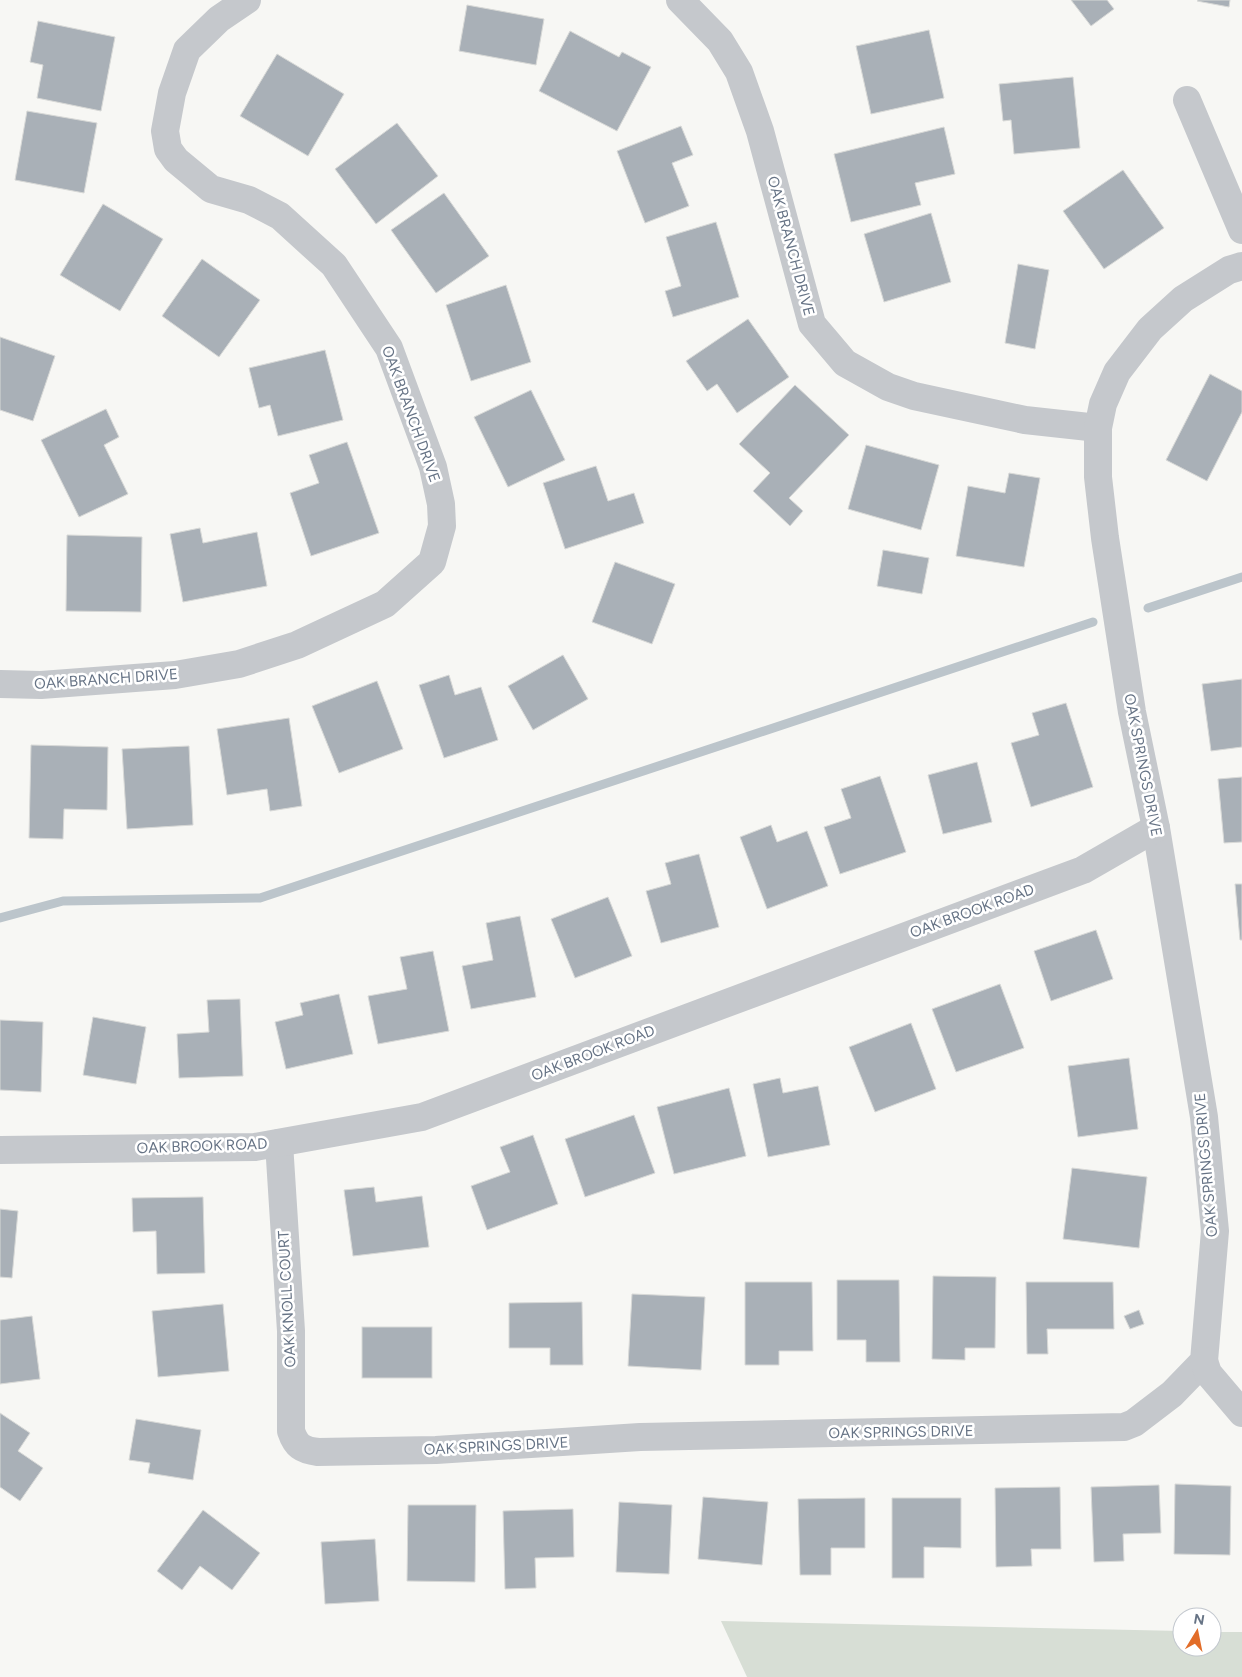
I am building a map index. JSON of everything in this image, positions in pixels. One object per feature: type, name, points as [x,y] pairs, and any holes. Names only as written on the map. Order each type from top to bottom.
[{"type":"street","name":"OAK BRANCH DRIVE","points":[[0,684],[41,685],[175,675],[239,664],[297,646],[386,604],[432,562],[442,526],[441,504],[433,467],[389,348],[334,265],[280,216],[249,200],[211,189],[176,160],[168,149],[165,131],[172,93],[187,50],[219,19],[247,0]]},
{"type":"street","name":"OAK BRANCH DRIVE","points":[[680,0],[720,41],[738,72],[760,131],[812,324],[845,363],[888,387],[914,396],[1025,420],[1098,428]]},
{"type":"street","points":[[1186,100],[1242,230]]},
{"type":"street","name":"OAK SPRINGS DRIVE","points":[[304,1450],[318,1452],[436,1450],[640,1437],[1124,1427],[1134,1423],[1172,1394],[1204,1361],[1215,1231],[1204,1117],[1156,828],[1132,712],[1104,538],[1098,478],[1098,428],[1103,404],[1117,372],[1150,329],[1183,299],[1229,270],[1242,266]]},
{"type":"street","name":"OAK BROOK ROAD","points":[[0,1150],[255,1147],[422,1117],[1083,870],[1156,828]]},
{"type":"street","name":"OAK KNOLL COURT","points":[[279,1143],[290,1331],[291,1431],[294,1440],[304,1450]]},
{"type":"street","points":[[1204,1361],[1208,1374],[1242,1413]]},
{"type":"shaded area","points":[[721,1621],[1172,1631],[1172,1657],[1222,1657],[1222,1632],[1242,1632],[1242,1677],[747,1677]]},
{"type":"building","points":[[1071,0],[1107,0],[1114,9],[1091,26]]},
{"type":"building","points":[[1198,0],[1230,0],[1229,7]]},
{"type":"building","points":[[467,5],[544,19],[536,65],[459,51]]},
{"type":"building","points":[[38,21],[115,37],[101,111],[37,98],[43,65],[30,62]]},
{"type":"building","points":[[929,30],[944,98],[871,114],[856,46]]},
{"type":"building","points":[[570,31],[619,57],[622,52],[651,67],[617,131],[539,91]]},
{"type":"building","points":[[277,54],[344,94],[308,156],[240,116]]},
{"type":"building","points":[[1073,77],[1080,148],[1014,154],[1011,120],[1003,121],[999,84]]},
{"type":"building","points":[[27,111],[97,123],[84,193],[15,180]]},
{"type":"building","points":[[397,123],[438,176],[376,224],[335,169]]},
{"type":"building","points":[[681,126],[693,155],[672,163],[689,206],[645,223],[617,151]]},
{"type":"building","points":[[944,127],[955,174],[915,183],[921,205],[851,222],[834,154]]},
{"type":"building","points":[[1123,170],[1164,228],[1104,269],[1063,211]]},
{"type":"building","points":[[444,193],[489,256],[436,293],[391,230]]},
{"type":"building","points":[[103,204],[163,239],[120,311],[60,275]]},
{"type":"building","points":[[931,213],[951,282],[884,302],[864,234]]},
{"type":"building","points":[[716,222],[739,297],[673,317],[665,291],[681,286],[666,237]]},
{"type":"building","points":[[202,259],[260,300],[219,357],[162,316]]},
{"type":"building","points":[[1018,264],[1049,270],[1035,349],[1005,343]]},
{"type":"building","points":[[506,285],[531,362],[471,381],[446,305]]},
{"type":"building","points":[[748,319],[789,377],[737,413],[717,384],[707,391],[686,361]]},
{"type":"building","points":[[0,337],[55,356],[33,421],[0,410]]},
{"type":"building","points":[[325,350],[343,420],[278,436],[270,405],[259,408],[249,368]]},
{"type":"building","points":[[1210,374],[1242,391],[1242,412],[1207,481],[1166,460]]},
{"type":"building","points":[[795,385],[849,435],[789,498],[803,511],[790,526],[753,491],[770,473],[739,444]]},
{"type":"building","points":[[531,390],[565,460],[508,487],[474,417]]},
{"type":"building","points":[[106,409],[119,437],[104,445],[128,494],[79,517],[41,440]]},
{"type":"building","points":[[347,442],[379,533],[311,556],[290,493],[319,483],[309,455]]},
{"type":"building","points":[[866,445],[939,465],[921,530],[848,509]]},
{"type":"building","points":[[596,466],[608,501],[634,493],[644,523],[565,549],[543,483]]},
{"type":"building","points":[[1009,473],[1040,478],[1024,567],[956,556],[968,486],[1005,493]]},
{"type":"building","points":[[200,528],[203,543],[257,532],[267,586],[183,602],[170,534]]},
{"type":"building","points":[[67,535],[142,537],[141,612],[66,611]]},
{"type":"building","points":[[883,550],[929,558],[922,594],[877,586]]},
{"type":"building","points":[[615,562],[675,584],[652,644],[592,622]]},
{"type":"building","points":[[563,655],[588,699],[533,730],[508,686]]},
{"type":"building","points":[[449,675],[455,695],[481,687],[498,740],[444,758],[419,685]]},
{"type":"building","points":[[1242,679],[1242,747],[1211,751],[1202,684]]},
{"type":"building","points":[[377,681],[403,749],[339,773],[312,706]]},
{"type":"building","points":[[1066,703],[1093,787],[1031,807],[1011,743],[1039,735],[1032,713]]},
{"type":"building","points":[[289,718],[302,806],[270,811],[267,789],[227,795],[217,729]]},
{"type":"building","points":[[31,745],[108,747],[107,810],[64,809],[63,839],[29,838]]},
{"type":"building","points":[[189,746],[193,825],[127,829],[122,749]]},
{"type":"building","points":[[977,762],[992,822],[943,834],[928,775]]},
{"type":"building","points":[[880,776],[906,852],[840,874],[824,827],[851,818],[841,789]]},
{"type":"building","points":[[1242,777],[1242,842],[1224,843],[1218,779]]},
{"type":"building","points":[[771,825],[777,842],[807,831],[828,886],[767,909],[740,837]]},
{"type":"building","points":[[699,854],[719,927],[661,943],[646,891],[671,884],[665,863]]},
{"type":"building","points":[[1235,884],[1242,884],[1242,940],[1240,940]]},
{"type":"building","points":[[608,897],[632,956],[575,978],[551,919]]},
{"type":"building","points":[[520,916],[536,997],[471,1009],[462,966],[493,960],[486,923]]},
{"type":"building","points":[[1096,930],[1113,979],[1051,1001],[1034,951]]},
{"type":"building","points":[[433,951],[449,1031],[378,1044],[368,996],[407,989],[400,957]]},
{"type":"building","points":[[1000,984],[1024,1048],[956,1072],[932,1009]]},
{"type":"building","points":[[339,994],[353,1054],[286,1069],[275,1022],[303,1015],[300,1003]]},
{"type":"building","points":[[240,999],[243,1076],[179,1078],[177,1034],[209,1032],[207,1000]]},
{"type":"building","points":[[93,1017],[146,1027],[136,1084],[83,1075]]},
{"type":"building","points":[[0,1020],[43,1022],[41,1092],[0,1090]]},
{"type":"building","points":[[911,1023],[936,1089],[875,1112],[849,1047]]},
{"type":"building","points":[[1129,1058],[1138,1129],[1078,1137],[1068,1066]]},
{"type":"building","points":[[780,1078],[783,1093],[818,1086],[830,1145],[768,1157],[753,1084]]},
{"type":"building","points":[[729,1088],[746,1156],[674,1174],[657,1107]]},
{"type":"building","points":[[634,1115],[655,1173],[585,1197],[565,1139]]},
{"type":"building","points":[[533,1135],[558,1204],[487,1230],[471,1186],[510,1172],[500,1147]]},
{"type":"building","points":[[1072,1168],[1147,1177],[1139,1248],[1063,1239]]},
{"type":"building","points":[[374,1187],[376,1202],[422,1196],[429,1247],[353,1256],[344,1190]]},
{"type":"building","points":[[203,1197],[205,1273],[157,1274],[156,1231],[133,1232],[132,1198]]},
{"type":"building","points":[[0,1209],[18,1211],[12,1278],[0,1277]]},
{"type":"building","points":[[933,1276],[996,1277],[995,1348],[965,1348],[965,1360],[932,1359]]},
{"type":"building","points":[[837,1280],[899,1280],[900,1362],[866,1362],[866,1340],[837,1340]]},
{"type":"building","points":[[745,1282],[812,1282],[813,1351],[779,1351],[779,1365],[745,1365]]},
{"type":"building","points":[[1026,1282],[1113,1282],[1114,1329],[1047,1329],[1048,1354],[1027,1354]]},
{"type":"building","points":[[632,1294],[705,1297],[701,1370],[628,1366]]},
{"type":"building","points":[[582,1302],[583,1365],[550,1365],[550,1348],[509,1348],[509,1303]]},
{"type":"building","points":[[223,1304],[229,1371],[158,1377],[152,1311]]},
{"type":"building","points":[[1139,1310],[1144,1324],[1130,1329],[1124,1316]]},
{"type":"building","points":[[32,1316],[40,1379],[0,1384],[0,1320]]},
{"type":"building","points":[[362,1327],[432,1327],[432,1378],[362,1378]]},
{"type":"building","points":[[0,1413],[30,1433],[18,1451],[43,1468],[20,1501],[0,1487]]},
{"type":"building","points":[[136,1419],[201,1430],[193,1480],[148,1473],[150,1463],[129,1460]]},
{"type":"building","points":[[1175,1484],[1231,1486],[1230,1555],[1174,1554]]},
{"type":"building","points":[[1159,1485],[1161,1533],[1123,1534],[1124,1561],[1094,1562],[1091,1487]]},
{"type":"building","points":[[1060,1487],[1061,1549],[1031,1549],[1032,1566],[996,1567],[995,1488]]},
{"type":"building","points":[[703,1497],[768,1502],[762,1565],[698,1559]]},
{"type":"building","points":[[865,1498],[865,1548],[831,1548],[831,1575],[800,1575],[798,1499]]},
{"type":"building","points":[[892,1498],[961,1498],[961,1548],[924,1547],[924,1578],[892,1578]]},
{"type":"building","points":[[619,1502],[672,1505],[669,1574],[616,1572]]},
{"type":"building","points":[[408,1505],[476,1505],[475,1582],[407,1581]]},
{"type":"building","points":[[573,1509],[574,1557],[535,1558],[536,1588],[505,1589],[503,1511]]},
{"type":"building","points":[[203,1510],[260,1553],[232,1590],[200,1566],[182,1590],[157,1571]]},
{"type":"building","points":[[375,1539],[379,1601],[325,1604],[321,1542]]},
{"type":"waterway","points":[[1148,608],[1242,577]]},
{"type":"waterway","points":[[0,918],[63,901],[260,898],[1093,622]]}]
